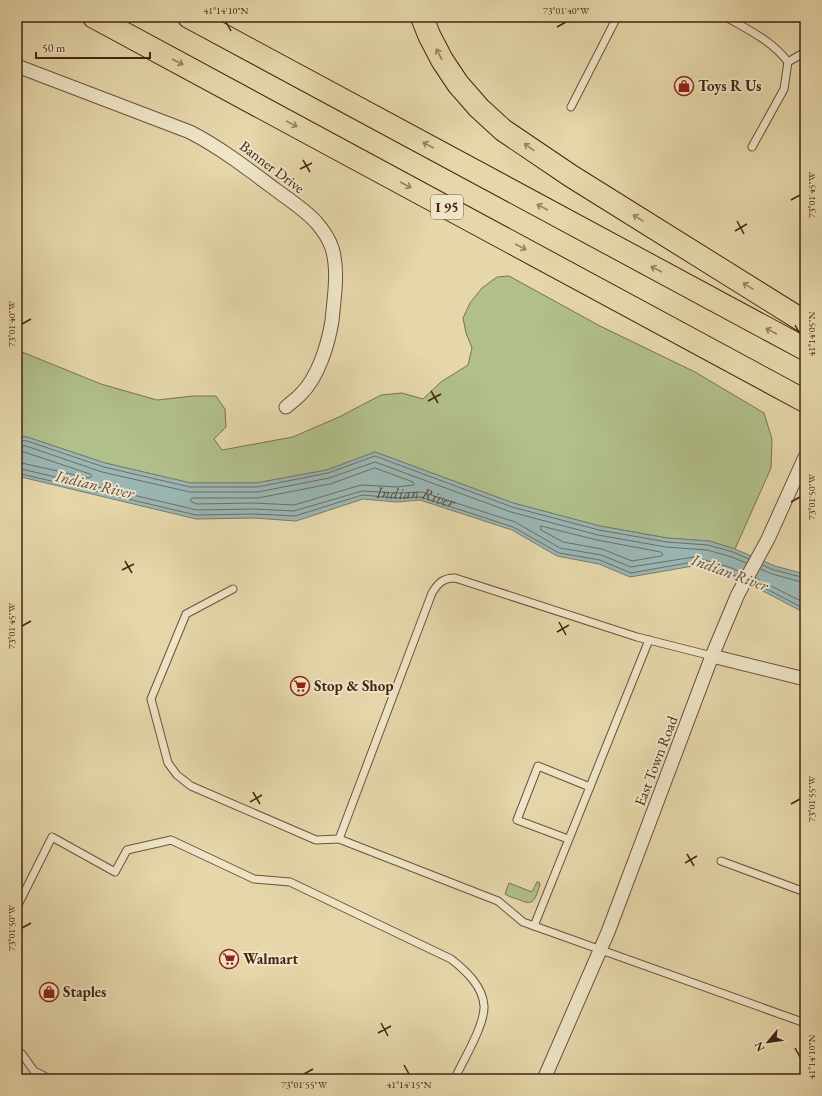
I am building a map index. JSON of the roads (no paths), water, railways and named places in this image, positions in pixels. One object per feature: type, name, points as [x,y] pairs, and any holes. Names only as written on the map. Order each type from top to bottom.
[{"type":"highway","name":"I 95","points":[[94,17],[802,399]]},
{"type":"highway","points":[[189,17],[805,349]]},
{"type":"highway","points":[[422,17],[429,35],[442,60],[458,84],[479,108],[503,130],[571,176],[805,322]]},
{"type":"street","name":"Banner Drive","points":[[17,66],[190,132],[206,140],[229,155],[304,211],[316,222],[332,248],[335,261],[335,296],[331,326],[323,356],[313,379],[301,395],[286,407]]},
{"type":"street","name":"East Town Road","points":[[544,1079],[601,950],[712,656],[738,594],[768,539],[805,457]]},
{"type":"street","points":[[712,656],[805,679]]},
{"type":"lane","points":[[571,107],[617,17]]},
{"type":"lane","points":[[726,17],[762,37],[788,62]]},
{"type":"lane","points":[[788,62],[805,52]]},
{"type":"lane","points":[[752,147],[784,89],[788,62]]},
{"type":"lane","points":[[339,839],[432,593],[440,581],[454,578],[648,640],[712,656]]},
{"type":"lane","points":[[233,588],[186,614],[151,699],[168,763],[177,775],[191,786],[316,840],[339,839],[498,901],[523,922],[805,1023]]},
{"type":"lane","points":[[534,926],[648,640]]},
{"type":"lane","points":[[568,839],[517,820],[538,766],[590,787]]},
{"type":"lane","points":[[17,907],[52,837],[115,872],[128,850],[171,840],[254,880],[290,882],[451,959],[464,969],[480,992],[484,1006],[480,1026],[457,1074]]},
{"type":"lane","points":[[721,861],[805,892]]},
{"type":"lane","points":[[17,1052],[22,1054],[34,1071],[50,1079]]},
{"type":"water","name":"Indian River","points":[[17,436],[27,437],[105,463],[191,483],[256,483],[327,470],[375,452],[513,503],[600,526],[667,538],[709,541],[735,549],[775,566],[805,574],[805,613],[759,589],[726,576],[693,566],[630,577],[599,564],[557,556],[512,530],[420,500],[397,502],[363,499],[296,521],[254,518],[196,519],[17,476]]},
{"type":"place","name":"Toys R Us","points":[[684,86]]},
{"type":"place","name":"Stop & Shop","points":[[300,686]]},
{"type":"place","name":"Walmart","points":[[229,959]]},
{"type":"place","name":"Staples","points":[[49,992]]}]
